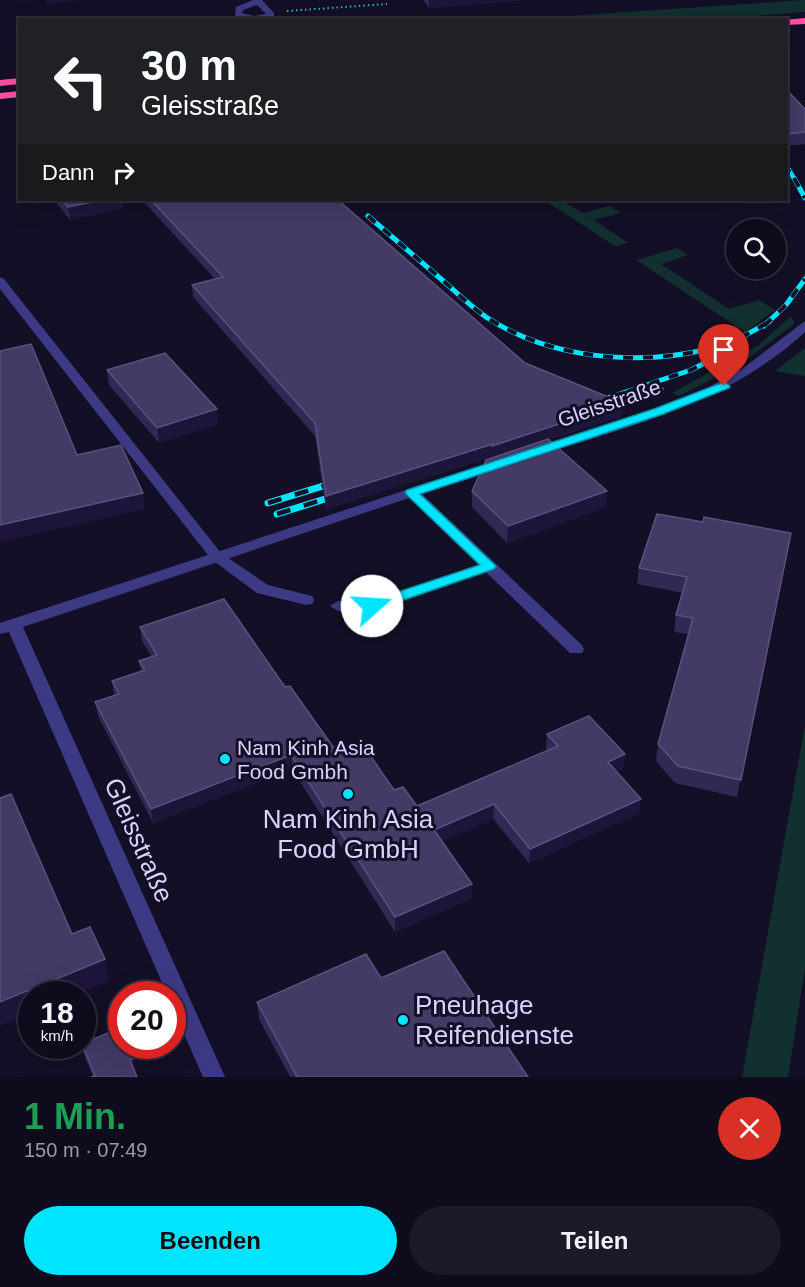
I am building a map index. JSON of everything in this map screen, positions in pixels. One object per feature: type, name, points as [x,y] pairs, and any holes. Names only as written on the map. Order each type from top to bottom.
[{"type":"highway","points":[[788,22],[805,21]]},
{"type":"highway","points":[[0,82],[18,81]]},
{"type":"highway","points":[[0,96],[18,94]]},
{"type":"street","points":[[245,18],[238,14],[239,9],[257,0],[271,15],[264,18]]},
{"type":"street","points":[[0,281],[216,556],[263,590],[306,600]]},
{"type":"street","name":"Gleisstraße","points":[[214,1077],[7,626],[658,411],[724,386],[767,359],[805,325]]},
{"type":"street","points":[[411,492],[576,649]]},
{"type":"street","points":[[338,606],[372,606],[489,566]]},
{"type":"path","points":[[269,13],[387,4]]},
{"type":"green space","points":[[805,0],[805,12],[726,18],[538,18]]},
{"type":"green space","points":[[546,201],[563,201],[583,213],[610,206],[621,213],[594,220],[628,243],[615,246]]},
{"type":"green space","points":[[677,248],[688,255],[661,264],[729,309],[759,300],[775,310],[745,332],[636,260]]},
{"type":"green space","points":[[790,317],[794,320],[793,325],[739,365],[679,396],[672,393],[759,345]]},
{"type":"green space","points":[[805,348],[805,376],[775,371]]},
{"type":"green space","points":[[805,725],[805,969],[788,1077],[742,1077]]},
{"type":"building","points":[[788,91],[805,109],[805,132],[788,134]]},
{"type":"building","points":[[63,201],[97,201],[68,207]]},
{"type":"building","points":[[152,201],[339,201],[525,363],[623,403],[492,446],[493,444],[326,496],[315,423],[192,285],[223,277]]},
{"type":"building","points":[[31,344],[77,455],[121,445],[143,493],[0,525],[0,351]]},
{"type":"building","points":[[165,353],[217,409],[157,428],[107,370]]},
{"type":"building","points":[[548,439],[607,491],[508,526],[472,491],[486,460]]},
{"type":"building","points":[[657,514],[703,522],[704,517],[791,533],[741,780],[678,766],[658,744],[693,618],[676,615],[687,577],[639,568]]},
{"type":"building","points":[[224,599],[285,687],[290,686],[338,754],[363,745],[394,790],[403,787],[417,806],[558,746],[547,734],[589,716],[625,754],[608,762],[641,799],[530,849],[494,804],[434,830],[472,884],[395,917],[291,755],[151,809],[95,702],[119,694],[112,681],[145,670],[139,661],[157,655],[140,627]]},
{"type":"building","points":[[11,794],[72,934],[90,927],[105,959],[51,981],[18,981],[18,995],[0,1002],[0,798]]},
{"type":"building","name":"Pneuhage Reifendienste","points":[[444,951],[528,1077],[297,1077],[257,1002],[366,954],[381,978]]},
{"type":"building","points":[[108,1033],[108,1059],[132,1059],[130,1060],[137,1077],[91,1077],[95,1076],[88,1059],[96,1059],[96,1038]]},
{"type":"railway","points":[[788,168],[795,180]]},
{"type":"railway","points":[[794,178],[805,198]]},
{"type":"railway","points":[[368,216],[486,317],[511,331],[566,350],[625,358],[684,354],[727,343],[768,322]]},
{"type":"railway","points":[[768,322],[786,305],[805,279]]},
{"type":"railway","points":[[764,326],[768,322]]},
{"type":"railway","points":[[593,403],[691,370],[738,346]]},
{"type":"railway","points":[[610,409],[661,389]]},
{"type":"railway","points":[[608,410],[614,408]]},
{"type":"railway","points":[[268,503],[323,486]]},
{"type":"railway","points":[[277,514],[325,499]]},
{"type":"place","name":"Nam Kinh Asia Food Gmbh","points":[[225,759]]},
{"type":"place","name":"Nam Kinh Asia Food GmbH","points":[[348,794]]},
{"type":"place","name":"Pneuhage Reifendienste","points":[[403,1020]]},
{"type":"route","points":[[372,606],[489,566],[411,492],[658,411],[724,386]]}]
